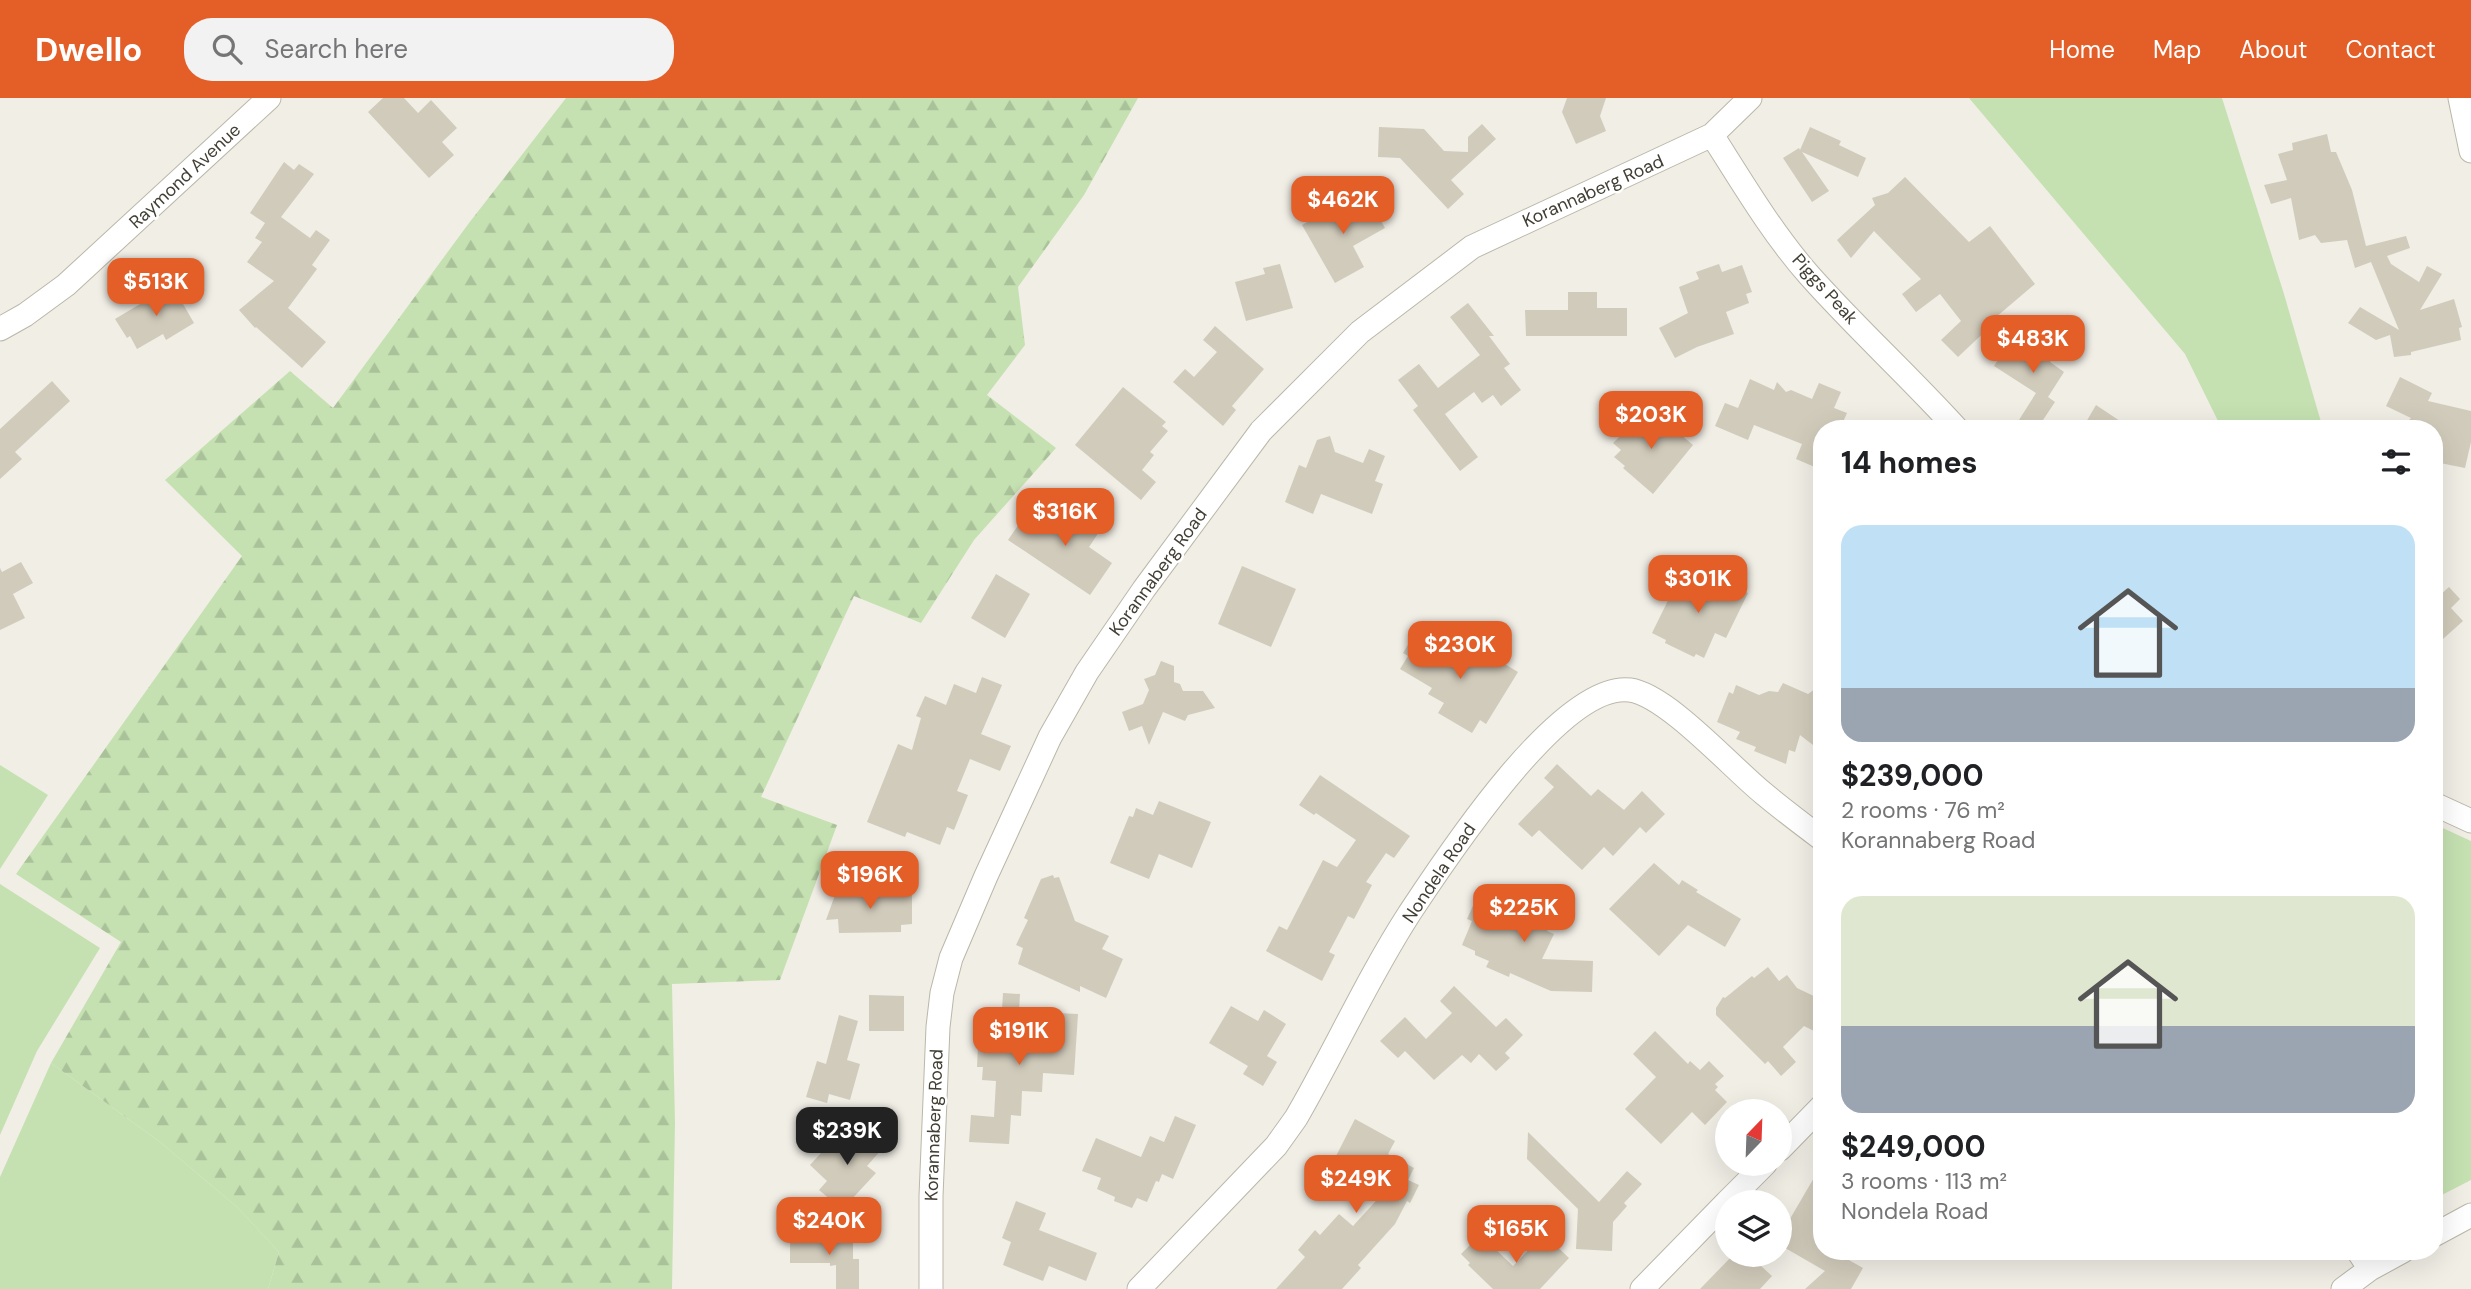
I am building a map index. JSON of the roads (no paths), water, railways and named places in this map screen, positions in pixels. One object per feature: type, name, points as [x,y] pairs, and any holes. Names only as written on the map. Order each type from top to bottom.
[{"type":"street","name":"Raymond Avenue","points":[[0,329],[25,315],[66,285],[269,98]]},
{"type":"street","name":"Korannaberg Road","points":[[931,1289],[930,1196],[938,1027],[942,993],[951,958],[1050,737],[1087,672],[1144,589],[1261,431],[1360,332],[1472,247],[1712,135],[1750,98]]},
{"type":"street","points":[[2460,98],[2471,151]]},
{"type":"street","name":"Piggs Peak","points":[[1712,135],[1807,274],[1915,382],[1949,420]]},
{"type":"street","name":"Nondela Road","points":[[1139,1289],[1276,1146],[1307,1099],[1408,916],[1469,827],[1530,752],[1586,702],[1608,691],[1630,690],[1653,699],[1673,712],[1763,794],[1813,832]]},
{"type":"street","points":[[2443,808],[2471,821]]},
{"type":"street","points":[[1792,1137],[1813,1115]]},
{"type":"street","points":[[1739,1190],[1753,1176]]},
{"type":"street","points":[[1642,1289],[1715,1214]]},
{"type":"street","points":[[2443,1230],[2471,1215]]},
{"type":"street","points":[[2343,1289],[2364,1260]]}]
